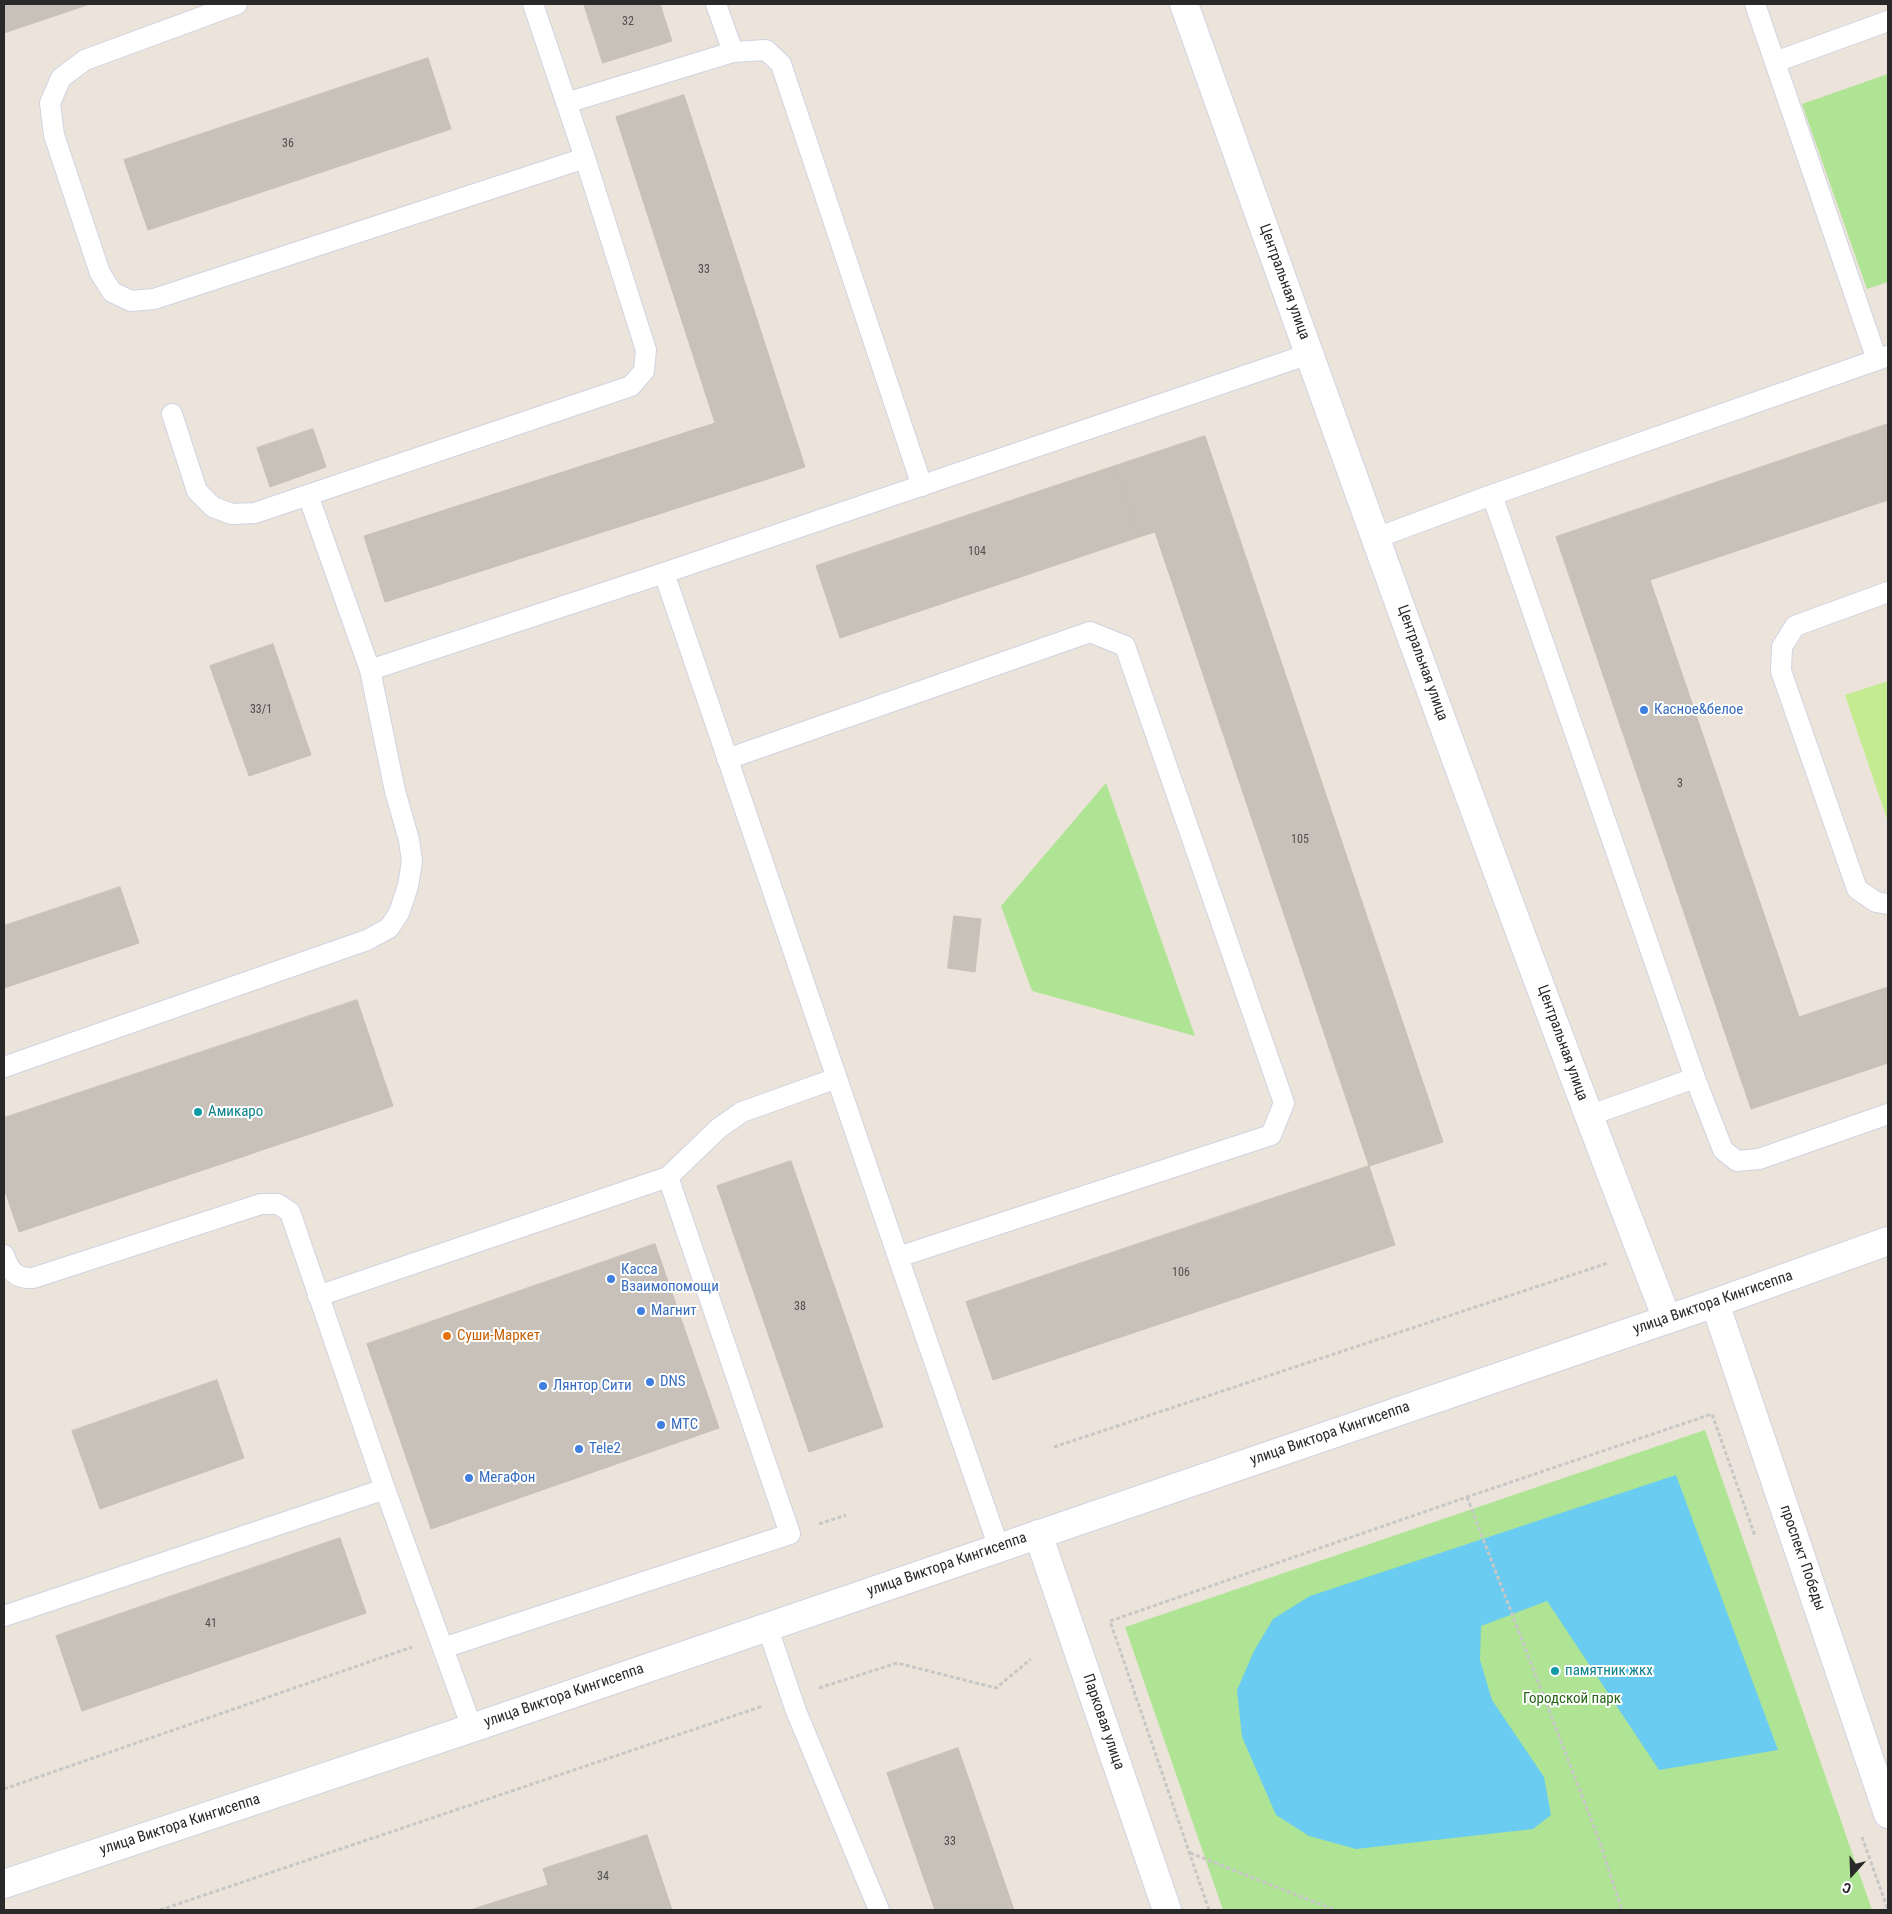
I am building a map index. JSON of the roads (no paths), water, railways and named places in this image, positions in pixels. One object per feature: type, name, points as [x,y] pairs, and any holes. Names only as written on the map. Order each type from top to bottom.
[{"type":"street","name":"Центральная улица","points":[[1184,4],[1309,354],[1588,1116],[1667,1319]]},
{"type":"street","name":"улица Виктора Кингисеппа","points":[[4,1884],[472,1728],[1715,1303],[1888,1241]]},
{"type":"street","name":"проспект Победы","points":[[1715,1303],[1888,1814]]},
{"type":"street","name":"Парковая улица","points":[[1038,1534],[1167,1910]]},
{"type":"lane","points":[[237,4],[85,60],[61,78],[50,104],[54,135],[100,273],[112,292],[131,301],[154,299],[585,158]]},
{"type":"lane","points":[[172,414],[197,491],[213,507],[232,514],[255,513],[631,386],[644,372],[646,350],[585,158],[533,4]]},
{"type":"lane","points":[[716,4],[733,52]]},
{"type":"lane","points":[[1376,538],[1492,495],[1883,358],[1755,4]]},
{"type":"lane","points":[[1775,62],[1888,21]]},
{"type":"lane","points":[[566,103],[733,52],[766,50],[782,64],[922,486]]},
{"type":"lane","points":[[370,670],[664,573],[1309,354]]},
{"type":"lane","points":[[4,1067],[367,940],[389,928],[399,913],[408,886],[412,861],[409,840],[395,791],[370,670],[308,495]]},
{"type":"lane","points":[[1492,495],[1695,1078],[1723,1150],[1737,1161],[1759,1159],[1888,1114]]},
{"type":"lane","points":[[664,573],[999,1548]]},
{"type":"lane","points":[[1888,592],[1795,626],[1782,647],[1781,671],[1858,889],[1876,902],[1888,904]]},
{"type":"lane","points":[[727,758],[1090,632],[1124,646],[1284,1103],[1271,1135],[898,1257]]},
{"type":"lane","points":[[318,1296],[668,1177],[719,1128],[742,1112],[837,1078]]},
{"type":"lane","points":[[1588,1116],[1695,1078]]},
{"type":"lane","points":[[443,1648],[790,1534],[668,1177]]},
{"type":"lane","points":[[4,1254],[8,1268],[14,1274],[22,1279],[33,1278],[261,1204],[278,1204],[290,1212],[385,1489],[472,1728]]},
{"type":"lane","points":[[4,1616],[385,1489]]},
{"type":"lane","points":[[767,1626],[792,1696],[878,1910]]},
{"type":"water","points":[[1676,1475],[1778,1750],[1659,1770],[1547,1601],[1481,1626],[1480,1660],[1492,1700],[1544,1777],[1551,1815],[1533,1829],[1356,1849],[1309,1836],[1276,1815],[1242,1737],[1237,1690],[1254,1651],[1273,1619],[1310,1596]]},
{"type":"place","name":"Касное&белое","points":[[1644,710]]},
{"type":"place","name":"Амикаро","points":[[198,1112]]},
{"type":"place","name":"Касса Взаимопомощи","points":[[611,1279]]},
{"type":"place","name":"Магнит","points":[[641,1311]]},
{"type":"place","name":"Суши-Маркет","points":[[447,1336]]},
{"type":"place","name":"DNS","points":[[650,1382]]},
{"type":"place","name":"Лянтор Сити","points":[[543,1386]]},
{"type":"place","name":"МТС","points":[[661,1425]]},
{"type":"place","name":"Tele2","points":[[579,1449]]},
{"type":"place","name":"МегаФон","points":[[469,1478]]},
{"type":"place","name":"памятник жкх","points":[[1555,1671]]},
{"type":"park label","name":"Городской парк","points":[[1572,1699]]}]
